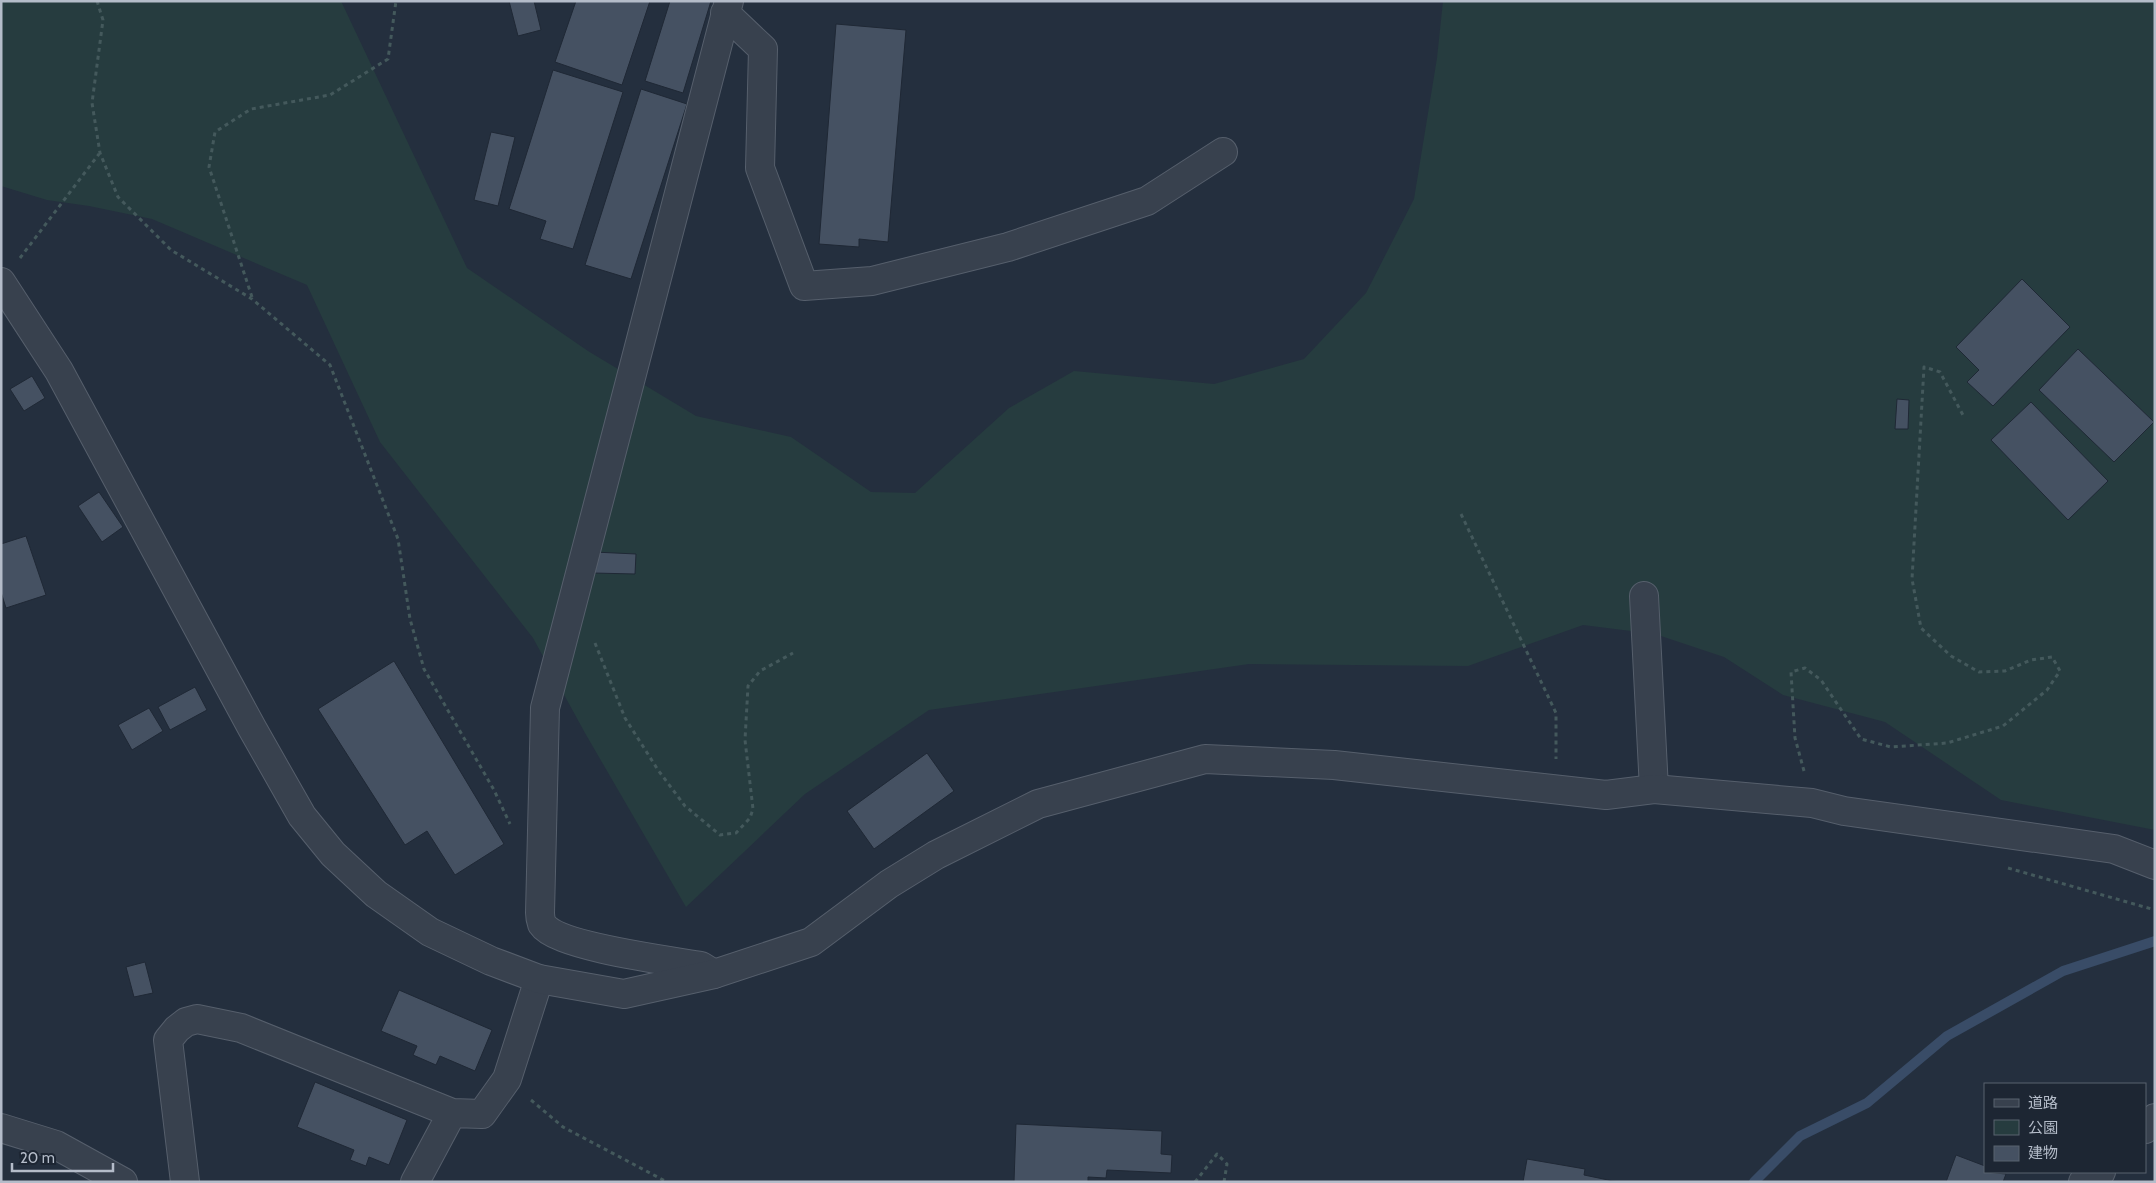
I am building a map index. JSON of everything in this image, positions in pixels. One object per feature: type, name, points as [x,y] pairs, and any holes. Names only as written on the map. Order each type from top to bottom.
[{"type":"street","points":[[727,7],[763,49],[760,168],[804,286],[872,281],[1008,247],[1147,201],[1223,152]]},
{"type":"street","points":[[714,974],[701,966],[605,951],[555,933],[542,924],[540,912],[545,708],[727,7]]},
{"type":"street","points":[[1,282],[59,371],[252,728],[302,816],[333,854],[376,894],[430,932],[491,961],[539,979],[624,994],[714,974],[811,942],[890,884],[936,855],[1038,804],[1205,759],[1334,764],[1606,795],[1654,790],[1812,803],[1844,811],[2114,849],[2155,865]]},
{"type":"street","points":[[1644,596],[1654,790]]},
{"type":"street","points":[[185,1182],[168,1040],[186,1022],[197,1019],[241,1028],[266,1036],[452,1113],[482,1114],[507,1079],[539,979]]},
{"type":"street","points":[[414,1182],[452,1113]]},
{"type":"street","points":[[2146,1128],[2155,1118]]},
{"type":"street","points":[[1,1128],[56,1145],[123,1182]]},
{"type":"street","points":[[2083,1182],[2099,1173]]},
{"type":"path","points":[[97,1],[103,20],[92,103],[100,153],[118,197],[171,250],[252,299],[330,365],[398,540],[410,619],[424,669],[494,790],[511,826]]},
{"type":"path","points":[[252,299],[209,167],[215,132],[251,109],[330,95],[388,59],[396,1]]},
{"type":"path","points":[[1,282],[100,153]]},
{"type":"path","points":[[1812,803],[1795,738],[1791,672],[1805,668],[1821,680],[1861,739],[1891,747],[1947,743],[2003,726],[2047,690],[2060,671],[2052,657],[2031,660],[2005,671],[1979,672],[1951,656],[1921,628],[1912,579],[1924,366],[1940,372],[1964,417]]},
{"type":"path","points":[[1461,514],[1556,713],[1556,790]]},
{"type":"path","points":[[568,618],[589,632],[625,718],[658,770],[686,806],[720,835],[736,834],[750,818],[753,809],[745,740],[748,686],[760,672],[793,653]]},
{"type":"path","points":[[2000,866],[2155,910]]},
{"type":"path","points":[[507,1079],[562,1127],[667,1182]]},
{"type":"path","points":[[1195,1182],[1217,1154],[1227,1164],[1224,1182]]},
{"type":"green space","points":[[1,1],[341,1],[467,268],[588,351],[696,416],[791,437],[871,492],[915,493],[1009,408],[1074,371],[1214,384],[1304,359],[1366,293],[1414,199],[1437,58],[1443,1],[2155,1],[2155,830],[2001,800],[1885,722],[1783,695],[1724,657],[1655,634],[1583,625],[1468,666],[1249,664],[929,710],[805,794],[686,907],[585,733],[533,638],[380,442],[307,285],[152,219],[89,206],[47,200],[1,186]]},
{"type":"building","points":[[509,1],[534,1],[541,30],[518,36]]},
{"type":"building","points":[[576,1],[650,1],[622,85],[555,62]]},
{"type":"building","points":[[670,1],[711,1],[683,93],[645,81]]},
{"type":"building","points":[[836,24],[906,30],[888,242],[859,239],[859,247],[819,244]]},
{"type":"building","points":[[553,70],[623,92],[573,249],[540,239],[546,221],[509,209]]},
{"type":"building","points":[[641,89],[687,104],[631,279],[585,265]]},
{"type":"building","points":[[491,132],[515,137],[498,206],[474,200]]},
{"type":"building","points":[[2022,279],[2070,327],[1993,406],[1967,382],[1979,370],[1956,347]]},
{"type":"building","points":[[2078,349],[2154,422],[2114,462],[2039,390]]},
{"type":"building","points":[[32,376],[45,398],[24,411],[10,389]]},
{"type":"building","points":[[1897,399],[1909,400],[1908,429],[1895,429]]},
{"type":"building","points":[[2031,402],[2108,481],[2068,520],[1991,440]]},
{"type":"building","points":[[99,492],[123,527],[102,542],[78,506]]},
{"type":"building","points":[[26,536],[46,595],[6,608],[1,592],[1,544]]},
{"type":"building","points":[[594,552],[636,554],[635,574],[593,573]]},
{"type":"building","points":[[394,661],[504,844],[455,875],[427,831],[405,845],[318,709]]},
{"type":"building","points":[[195,687],[207,710],[170,730],[158,707]]},
{"type":"building","points":[[149,708],[163,731],[132,750],[118,725]]},
{"type":"building","points":[[927,753],[954,791],[874,849],[847,811]]},
{"type":"building","points":[[145,962],[153,993],[134,997],[126,967]]},
{"type":"building","points":[[399,990],[492,1030],[475,1071],[440,1056],[436,1065],[413,1055],[417,1046],[381,1031]]},
{"type":"building","points":[[315,1082],[407,1120],[389,1165],[369,1157],[366,1166],[350,1160],[354,1150],[297,1127]]},
{"type":"building","points":[[1016,1124],[1162,1131],[1161,1154],[1172,1155],[1171,1173],[1107,1170],[1106,1178],[1088,1177],[1088,1182],[1014,1182]]},
{"type":"building","points":[[1956,1155],[1984,1166],[1984,1173],[2006,1174],[2003,1182],[1946,1182]]},
{"type":"building","points":[[1527,1159],[1585,1169],[1584,1175],[1618,1182],[1523,1182]]},
{"type":"waterway","points":[[1754,1182],[1800,1136],[1867,1103],[1947,1036],[2063,971],[2155,941]]}]
